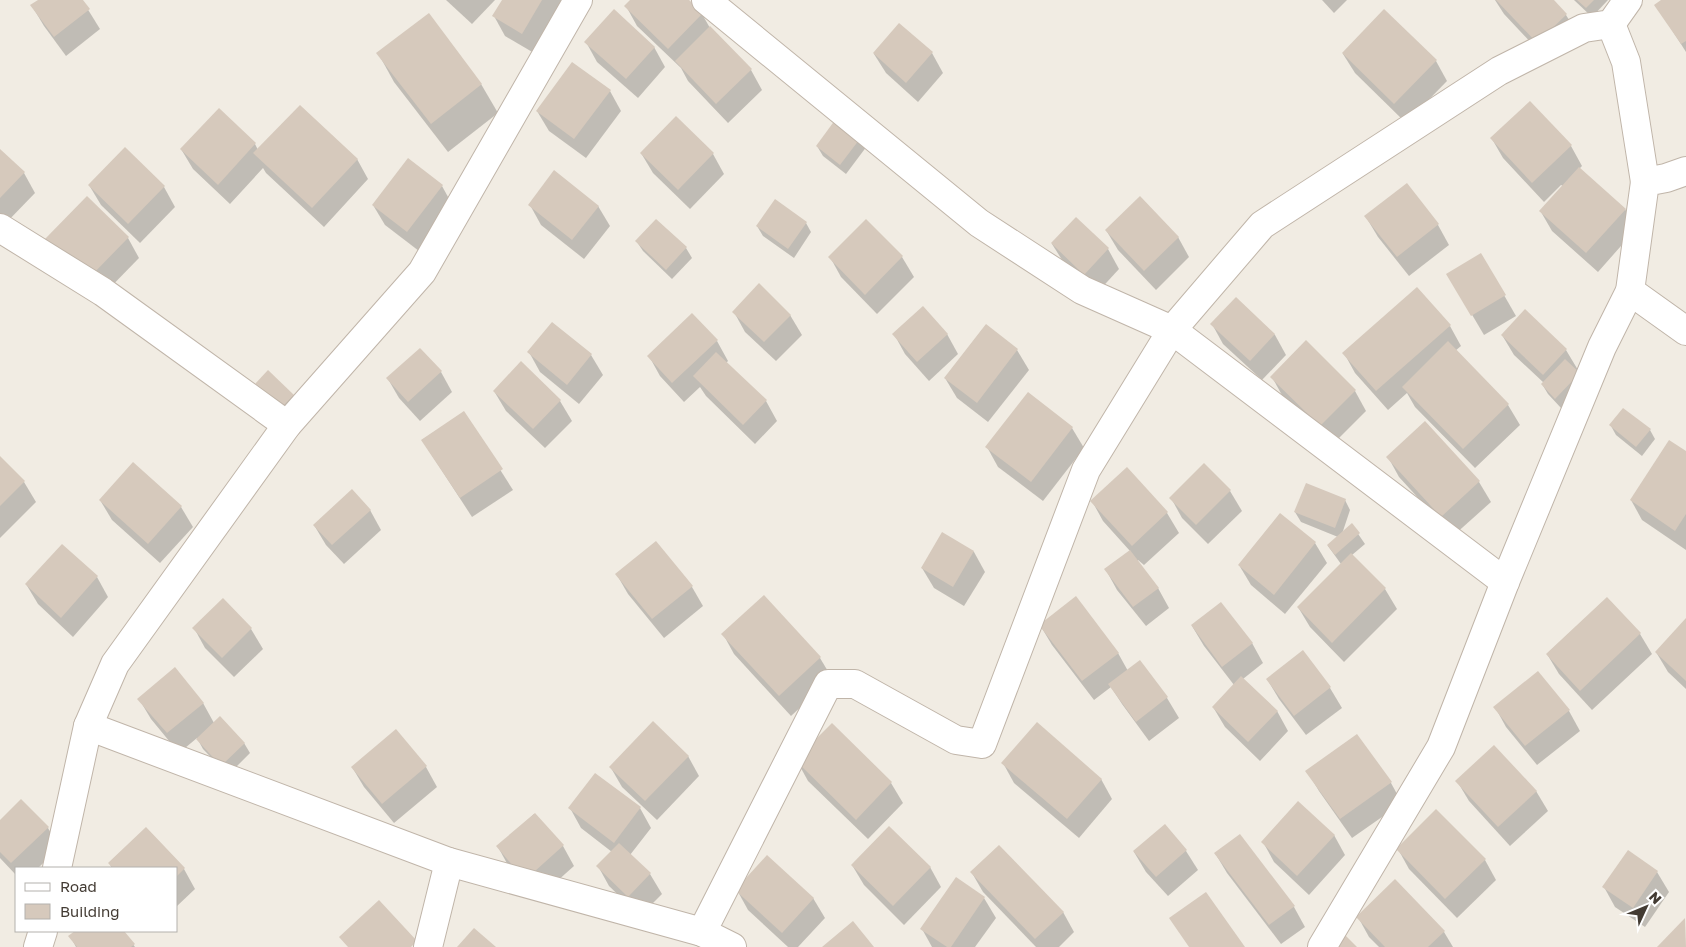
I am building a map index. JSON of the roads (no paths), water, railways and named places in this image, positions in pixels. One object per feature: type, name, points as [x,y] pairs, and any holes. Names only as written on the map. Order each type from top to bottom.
[{"type":"street","points":[[57,867],[88,726],[115,664],[287,424],[422,272],[578,0]]},
{"type":"street","points":[[706,0],[978,224],[1082,290],[1172,330],[1505,582]]},
{"type":"street","points":[[702,932],[828,684],[855,684],[956,740],[982,744],[1086,470],[1172,330],[1262,225],[1499,71],[1584,28],[1611,24],[1628,0]]},
{"type":"street","points":[[1322,947],[1441,747],[1505,582],[1602,347],[1630,291],[1645,182],[1626,62],[1611,24]]},
{"type":"street","points":[[1645,182],[1666,178],[1686,171]]},
{"type":"street","points":[[0,228],[103,292],[287,424]]},
{"type":"street","points":[[1630,291],[1686,331]]},
{"type":"street","points":[[88,726],[449,862],[702,932],[732,947]]},
{"type":"street","points":[[428,947],[449,862]]},
{"type":"street","points":[[38,947],[43,932]]}]
